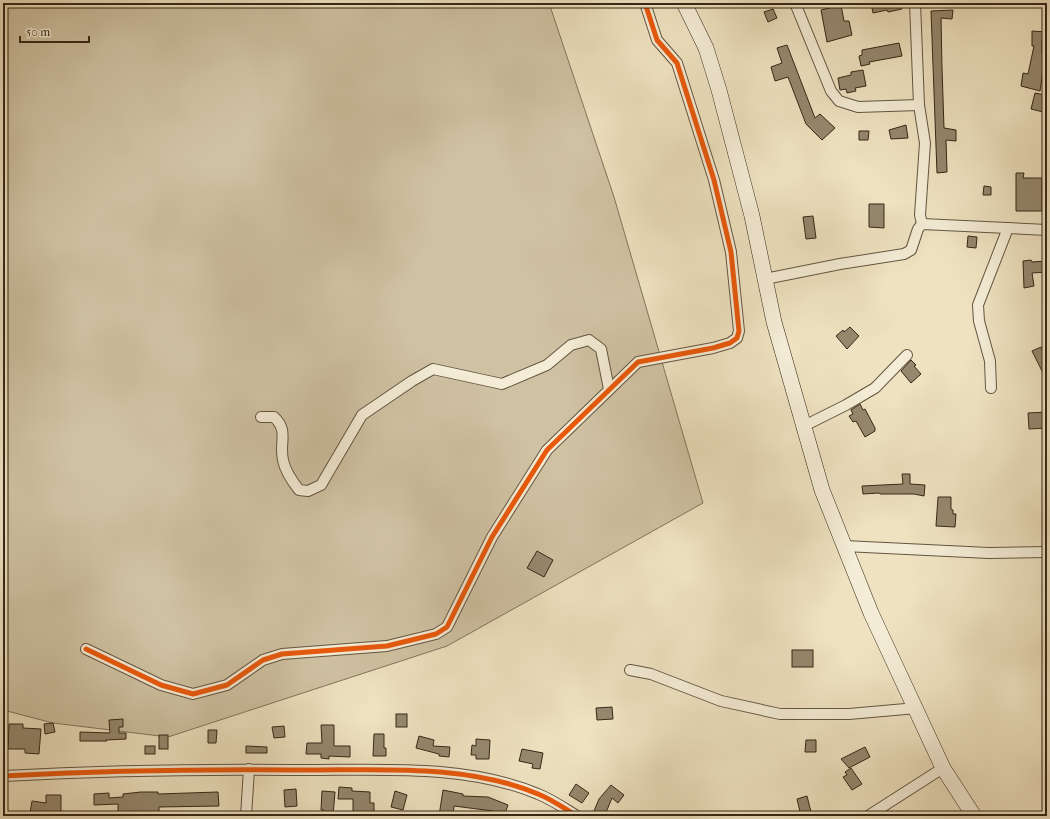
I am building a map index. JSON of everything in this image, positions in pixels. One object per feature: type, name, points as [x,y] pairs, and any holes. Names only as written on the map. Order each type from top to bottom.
[{"type":"main road","points":[[684,3],[706,48],[720,90],[752,216],[774,322],[802,427],[822,490],[871,613],[917,708],[943,768],[974,816]]},
{"type":"street","points":[[86,649],[161,685],[193,694],[227,685],[263,660],[282,654],[387,646],[436,634],[446,627],[492,537],[547,450],[609,389],[638,362],[713,348],[730,343],[737,338],[740,331],[731,252],[714,180],[679,68],[657,40],[645,3]]},
{"type":"street","points":[[795,3],[830,91],[839,101],[858,107],[919,105]]},
{"type":"street","points":[[915,3],[919,105],[925,143],[920,215],[922,224]]},
{"type":"street","points":[[765,279],[840,264],[904,254],[912,250],[918,229],[922,224]]},
{"type":"street","points":[[922,224],[1047,230]]},
{"type":"street","points":[[991,388],[990,361],[979,321],[978,305],[1008,228]]},
{"type":"street","points":[[261,417],[274,417],[281,424],[283,432],[282,460],[289,477],[299,490],[308,491],[321,485],[362,415],[412,381],[433,369],[502,384],[546,365],[571,345],[589,340],[601,349],[609,389]]},
{"type":"street","points":[[802,427],[846,405],[875,388],[907,355]]},
{"type":"street","points":[[844,546],[990,553],[1047,552]]},
{"type":"street","points":[[630,670],[651,674],[721,701],[780,714],[849,714],[917,708]]},
{"type":"street","points":[[868,816],[943,768]]},
{"type":"street","points":[[3,776],[124,771],[249,770],[387,770],[460,775],[517,786],[539,794],[562,812],[577,816]]},
{"type":"street","points":[[246,816],[249,770]]},
{"type":"shaded area","points":[[3,3],[549,3],[614,197],[703,503],[447,646],[168,737],[53,723],[3,710]]},
{"type":"building","points":[[871,3],[902,3],[903,6],[901,6],[902,9],[873,13]]},
{"type":"building","points":[[841,5],[844,21],[849,21],[852,35],[827,42],[821,10]]},
{"type":"building","points":[[773,9],[777,18],[768,22],[764,12]]},
{"type":"building","points":[[953,10],[952,19],[941,18],[942,68],[944,128],[956,130],[956,141],[946,140],[947,172],[937,173],[931,11]]},
{"type":"building","points":[[1032,31],[1046,32],[1045,40],[1042,40],[1042,54],[1047,55],[1047,72],[1043,71],[1040,91],[1021,86],[1023,73],[1028,74],[1034,46],[1032,46]]},
{"type":"building","points":[[899,43],[902,56],[869,62],[870,64],[861,66],[859,56],[862,55],[862,50]]},
{"type":"building","points":[[787,45],[815,118],[820,114],[835,128],[822,140],[806,124],[788,77],[775,81],[771,67],[782,63],[777,48]]},
{"type":"building","points":[[863,70],[866,86],[855,88],[856,91],[847,93],[846,89],[840,90],[838,78],[851,75],[851,72]]},
{"type":"building","points":[[1035,93],[1045,95],[1047,98],[1047,113],[1031,109]]},
{"type":"building","points":[[906,125],[908,138],[891,139],[889,130]]},
{"type":"building","points":[[859,131],[869,131],[868,140],[859,140]]},
{"type":"building","points":[[1016,173],[1024,173],[1023,178],[1042,178],[1042,211],[1016,211]]},
{"type":"building","points":[[984,186],[991,187],[991,195],[983,195]]},
{"type":"building","points":[[869,204],[884,204],[884,228],[869,227]]},
{"type":"building","points":[[813,216],[816,238],[806,239],[803,217]]},
{"type":"building","points":[[968,236],[977,237],[976,248],[967,247]]},
{"type":"building","points":[[1031,260],[1032,262],[1047,261],[1047,272],[1032,273],[1034,286],[1024,288],[1023,261]]},
{"type":"building","points":[[850,327],[859,336],[847,349],[836,336],[843,330],[844,332]]},
{"type":"building","points":[[1041,347],[1047,360],[1047,381],[1032,351]]},
{"type":"building","points":[[911,360],[921,374],[911,383],[901,371]]},
{"type":"building","points":[[860,404],[863,410],[865,409],[875,428],[875,431],[865,437],[856,421],[853,422],[849,416],[853,414],[851,410]]},
{"type":"building","points":[[1047,412],[1047,428],[1029,429],[1028,413]]},
{"type":"building","points":[[902,474],[910,474],[910,484],[925,485],[924,496],[914,494],[863,494],[862,486],[903,484]]},
{"type":"building","points":[[938,497],[951,497],[951,509],[953,510],[953,514],[956,514],[955,527],[936,526]]},
{"type":"building","points":[[537,551],[553,560],[544,577],[527,568]]},
{"type":"building","points":[[792,650],[813,650],[813,667],[792,667]]},
{"type":"building","points":[[612,707],[613,719],[597,720],[596,708]]},
{"type":"building","points":[[396,714],[407,714],[407,727],[396,727]]},
{"type":"building","points":[[123,719],[123,727],[119,727],[119,733],[126,733],[126,739],[80,741],[80,732],[110,733],[109,720]]},
{"type":"building","points":[[53,723],[55,732],[45,734],[44,724]]},
{"type":"building","points":[[9,724],[23,724],[23,728],[41,729],[39,754],[25,753],[25,749],[8,749]]},
{"type":"building","points":[[321,725],[334,725],[334,746],[350,746],[350,757],[329,756],[329,759],[321,758],[321,754],[306,754],[307,743],[322,743]]},
{"type":"building","points":[[284,726],[285,737],[274,738],[272,727]]},
{"type":"building","points":[[208,730],[217,730],[216,743],[208,743]]},
{"type":"building","points":[[374,734],[384,734],[384,748],[386,748],[386,756],[373,756]]},
{"type":"building","points":[[159,735],[168,735],[168,749],[159,749]]},
{"type":"building","points":[[419,736],[434,740],[433,746],[450,747],[449,757],[439,756],[439,754],[416,748]]},
{"type":"building","points":[[476,739],[490,740],[489,759],[476,759],[476,755],[471,755],[472,745],[476,746]]},
{"type":"building","points":[[806,740],[816,740],[816,752],[805,752]]},
{"type":"building","points":[[145,746],[155,746],[155,754],[145,754]]},
{"type":"building","points":[[246,746],[267,747],[267,753],[246,753]]},
{"type":"building","points":[[865,747],[870,757],[849,768],[841,759]]},
{"type":"building","points":[[522,749],[543,753],[540,769],[532,768],[533,764],[519,761]]},
{"type":"building","points":[[851,768],[862,784],[852,790],[843,777],[847,775],[845,772]]},
{"type":"building","points":[[576,784],[589,793],[582,803],[569,795]]},
{"type":"building","points":[[611,785],[624,795],[618,803],[612,798],[605,815],[594,811],[599,799]]},
{"type":"building","points":[[339,787],[352,788],[352,791],[370,792],[370,803],[374,803],[374,816],[353,816],[353,799],[338,799]]},
{"type":"building","points":[[296,789],[297,806],[285,807],[284,790]]},
{"type":"building","points":[[443,790],[463,794],[463,796],[488,797],[508,805],[504,816],[491,816],[493,811],[454,806],[453,816],[439,816]]},
{"type":"building","points":[[322,791],[335,792],[333,816],[324,816],[324,810],[321,810]]},
{"type":"building","points":[[395,791],[407,795],[403,810],[391,807]]},
{"type":"building","points":[[158,792],[158,794],[218,792],[219,806],[159,807],[159,816],[118,816],[118,804],[94,805],[94,794],[109,793],[109,798],[123,797],[123,794]]},
{"type":"building","points":[[46,795],[61,795],[61,816],[46,816],[30,813],[32,801],[46,803]]},
{"type":"building","points":[[807,796],[812,816],[801,816],[797,799]]},
{"type":"cycle path","points":[[86,649],[161,685],[193,694],[227,685],[263,660],[282,654],[387,646],[436,634],[447,627],[492,537],[547,450],[638,362],[713,348],[730,343],[737,338],[739,331],[731,252],[714,180],[677,63],[657,40],[645,3]]},
{"type":"cycle path","points":[[3,776],[182,770],[416,770],[478,777],[509,784],[543,796],[577,816]]}]
